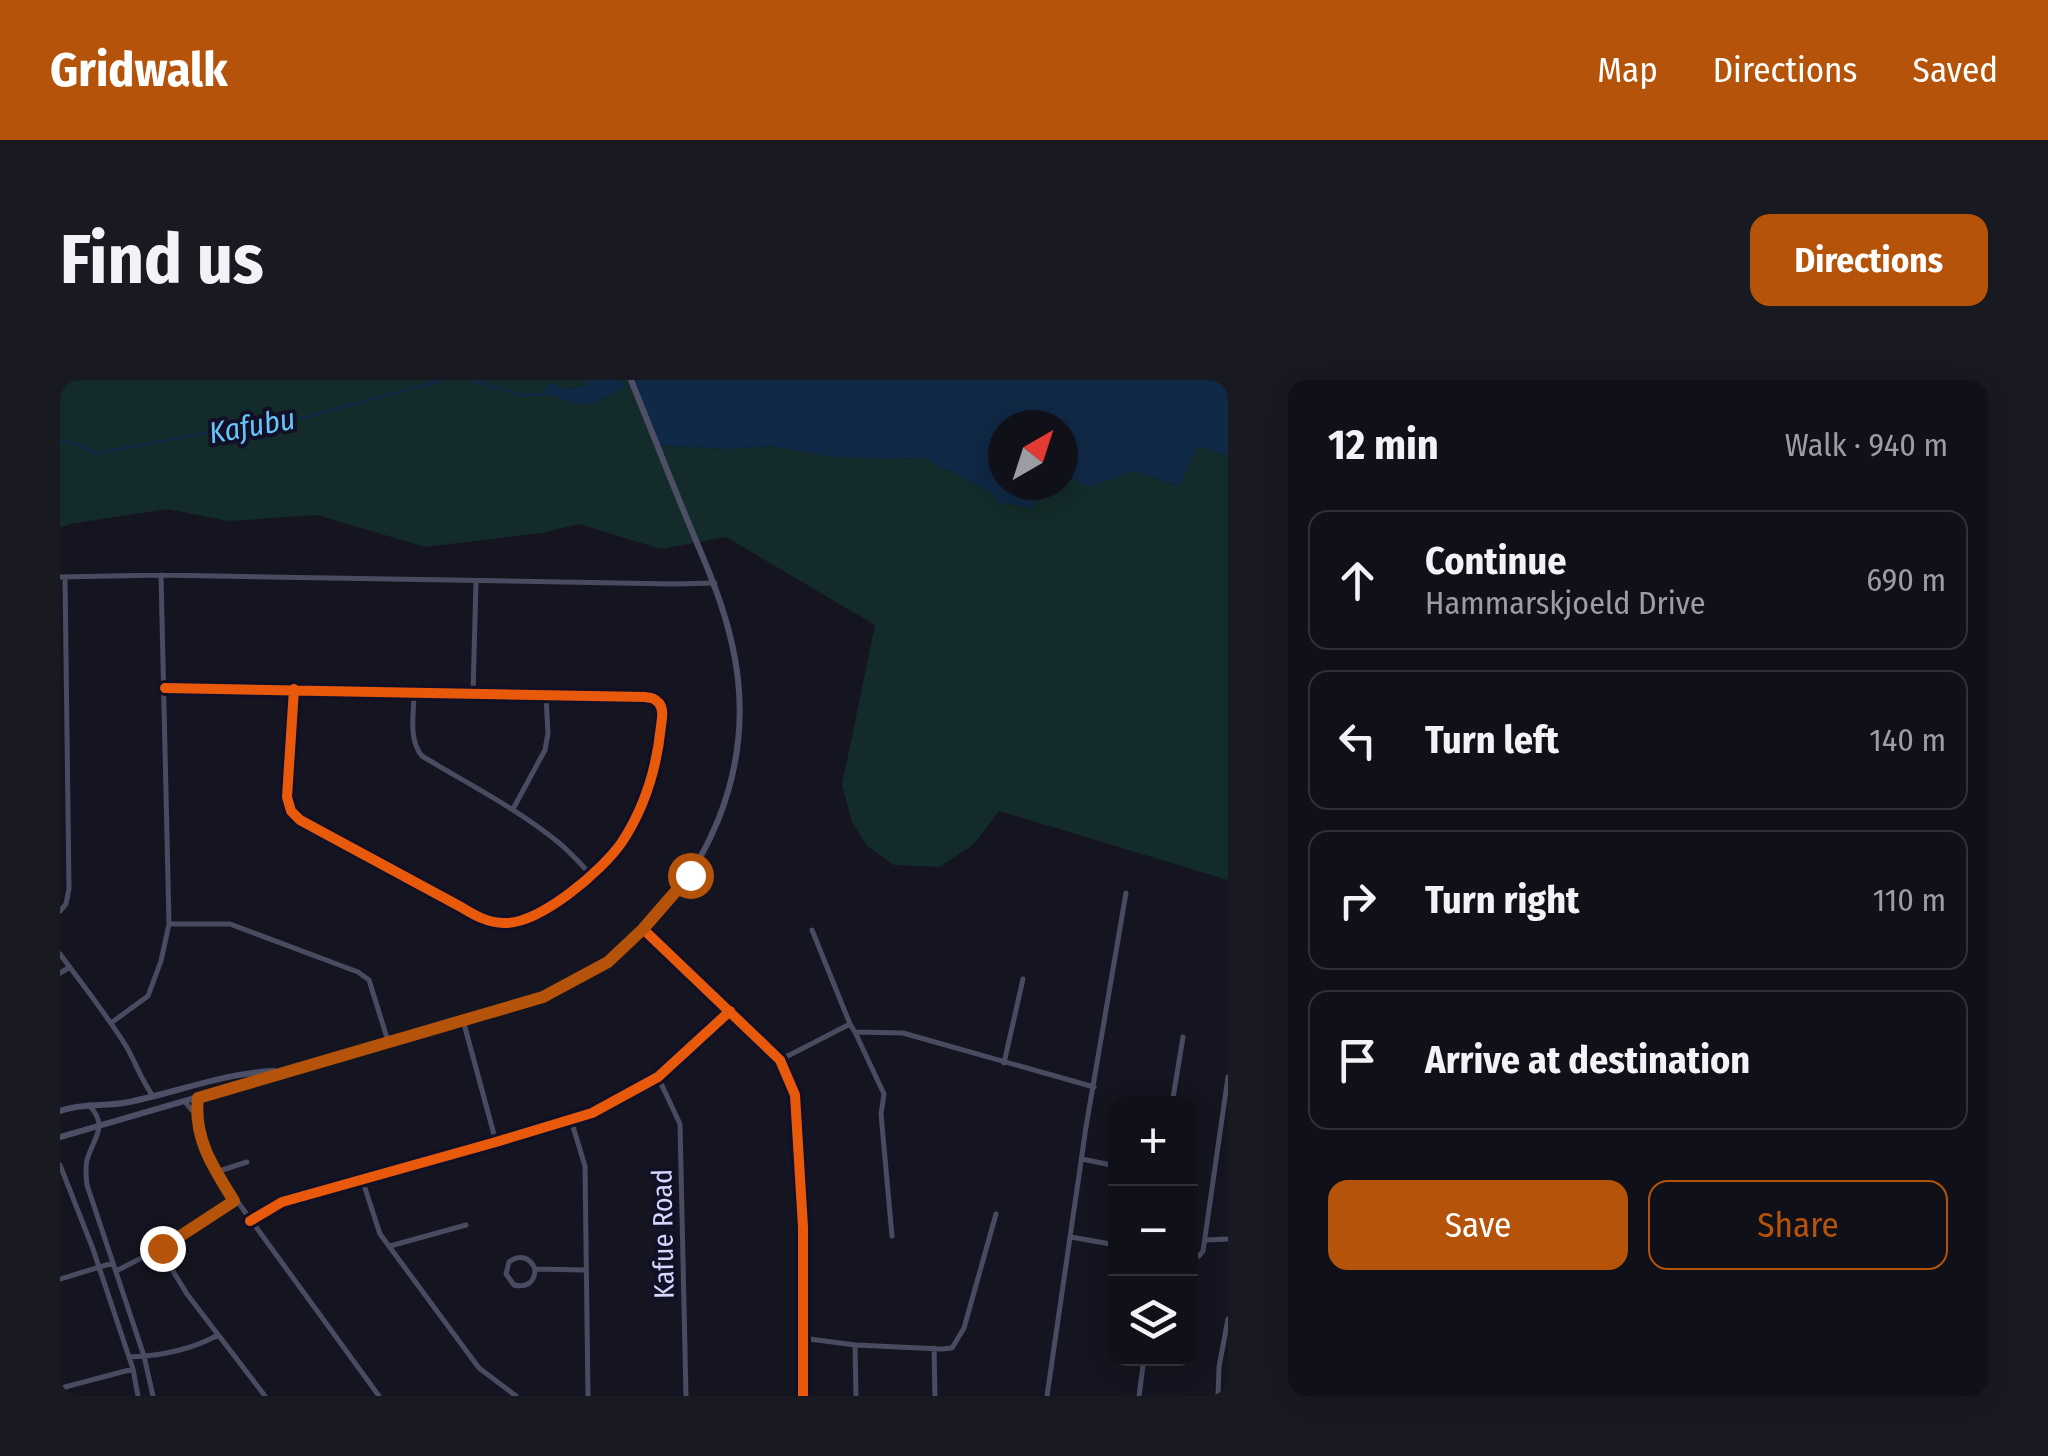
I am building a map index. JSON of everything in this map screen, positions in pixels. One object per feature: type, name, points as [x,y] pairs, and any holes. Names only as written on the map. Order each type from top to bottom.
[{"type":"main road","points":[[60,1137],[543,997],[608,962],[690,875],[712,836],[731,782],[738,742],[738,689],[732,644],[715,583],[631,380]]},
{"type":"main road","points":[[60,1111],[88,1105],[110,1106],[248,1072],[286,1071]]},
{"type":"main road","points":[[210,1080],[215,1093]]},
{"type":"street","points":[[60,911],[69,889],[62,577],[161,574],[715,583]]},
{"type":"street","points":[[111,1023],[148,996],[170,924],[161,574]]},
{"type":"street","points":[[473,693],[476,581]]},
{"type":"street","points":[[165,688],[294,690],[414,693],[473,693],[654,698],[662,711],[654,770],[623,840],[592,876],[535,914],[514,923],[499,924],[481,918],[290,811],[287,797],[294,690]]},
{"type":"street","points":[[414,693],[413,736],[415,748],[422,756],[513,809],[562,846],[592,876]]},
{"type":"street","points":[[513,809],[545,750],[546,695]]},
{"type":"street","points":[[60,788],[68,788]]},
{"type":"street","points":[[1047,1396],[1126,893]]},
{"type":"street","points":[[170,924],[230,924],[358,972],[369,980],[388,1041]]},
{"type":"street","points":[[643,929],[780,1060],[798,1106],[803,1396]]},
{"type":"street","points":[[812,930],[884,1094],[881,1114],[892,1236]]},
{"type":"street","points":[[60,954],[111,1023],[152,1096]]},
{"type":"street","points":[[60,973],[70,967]]},
{"type":"street","points":[[1004,1063],[1024,979]]},
{"type":"street","points":[[250,1221],[282,1202],[592,1113],[658,1076],[730,1011]]},
{"type":"street","points":[[463,1020],[496,1142]]},
{"type":"street","points":[[780,1060],[850,1024]]},
{"type":"street","points":[[855,1032],[903,1033],[1094,1087]]},
{"type":"street","points":[[1173,1096],[1182,1038]]},
{"type":"street","name":"Kafue Road","points":[[658,1076],[680,1124],[686,1396]]},
{"type":"street","points":[[1198,1256],[1205,1240],[1228,1077]]},
{"type":"street","points":[[138,1100],[141,1080]]},
{"type":"street","points":[[198,1098],[196,1116],[206,1154],[216,1172],[378,1396]]},
{"type":"street","points":[[185,1102],[196,1116]]},
{"type":"street","points":[[88,1105],[100,1126],[86,1164],[86,1185],[144,1356],[153,1396]]},
{"type":"street","points":[[571,1120],[585,1166],[588,1396]]},
{"type":"street","points":[[1082,1158],[1108,1164]]},
{"type":"street","points":[[216,1172],[247,1162]]},
{"type":"street","points":[[60,1165],[99,1268],[133,1369],[138,1396]]},
{"type":"street","points":[[362,1179],[375,1223],[390,1246],[480,1368],[516,1396]]},
{"type":"street","points":[[116,1271],[162,1248],[234,1201]]},
{"type":"street","points":[[802,1338],[854,1345],[948,1349],[958,1341],[964,1328],[996,1214]]},
{"type":"street","points":[[390,1246],[466,1225]]},
{"type":"street","points":[[1071,1237],[1108,1243]]},
{"type":"street","points":[[1205,1240],[1228,1239]]},
{"type":"street","points":[[162,1248],[171,1269],[265,1396]]},
{"type":"street","points":[[514,1258],[528,1258],[535,1269],[535,1276],[527,1285],[514,1285],[506,1274],[514,1258]]},
{"type":"street","points":[[60,1279],[113,1263]]},
{"type":"street","points":[[535,1269],[586,1270]]},
{"type":"street","points":[[1218,1396],[1228,1319]]},
{"type":"street","points":[[128,1357],[191,1347],[218,1335]]},
{"type":"street","points":[[854,1345],[856,1396]]},
{"type":"street","points":[[934,1348],[935,1396]]},
{"type":"street","points":[[1138,1396],[1143,1366]]},
{"type":"street","points":[[65,1387],[133,1369]]},
{"type":"street","points":[[499,1396],[504,1388]]},
{"type":"green space","points":[[60,380],[586,380],[586,386],[544,392],[585,404],[624,387],[619,380],[631,380],[658,445],[723,449],[773,446],[825,456],[928,458],[941,469],[988,491],[988,500],[1034,508],[1035,500],[1078,500],[1078,482],[1090,487],[1132,471],[1178,486],[1198,446],[1228,456],[1228,880],[999,811],[973,845],[939,867],[894,865],[867,846],[852,822],[842,785],[875,625],[726,537],[661,549],[579,524],[542,533],[425,547],[317,515],[229,521],[167,509],[60,528]]},
{"type":"water","points":[[586,380],[619,380],[625,387],[584,404],[543,392],[551,382],[572,388],[586,386]]},
{"type":"water","points":[[631,380],[1228,380],[1228,456],[1198,446],[1179,486],[1132,471],[1090,487],[1078,482],[1078,410],[988,410],[988,491],[941,469],[928,458],[825,456],[773,446],[723,449],[658,445]]},
{"type":"water","points":[[996,500],[1036,500],[1035,508]]},
{"type":"waterway","name":"Kafubu","points":[[60,441],[96,453],[218,431],[247,433],[443,380]]},
{"type":"waterway","name":"Kafubu","points":[[473,380],[519,395],[550,394]]},
{"type":"cycle path","points":[[165,688],[645,697],[659,703],[662,717],[649,786],[630,829],[613,854],[552,905],[519,921],[498,923],[471,913],[300,820],[291,811],[287,797],[294,689]]},
{"type":"cycle path","points":[[643,929],[780,1060],[795,1095],[803,1227],[803,1396]]},
{"type":"cycle path","points":[[250,1221],[282,1202],[592,1113],[658,1077],[730,1011]]},
{"type":"route","points":[[162,1248],[234,1201],[206,1154],[196,1116],[198,1098],[543,997],[608,962],[690,875]]}]
